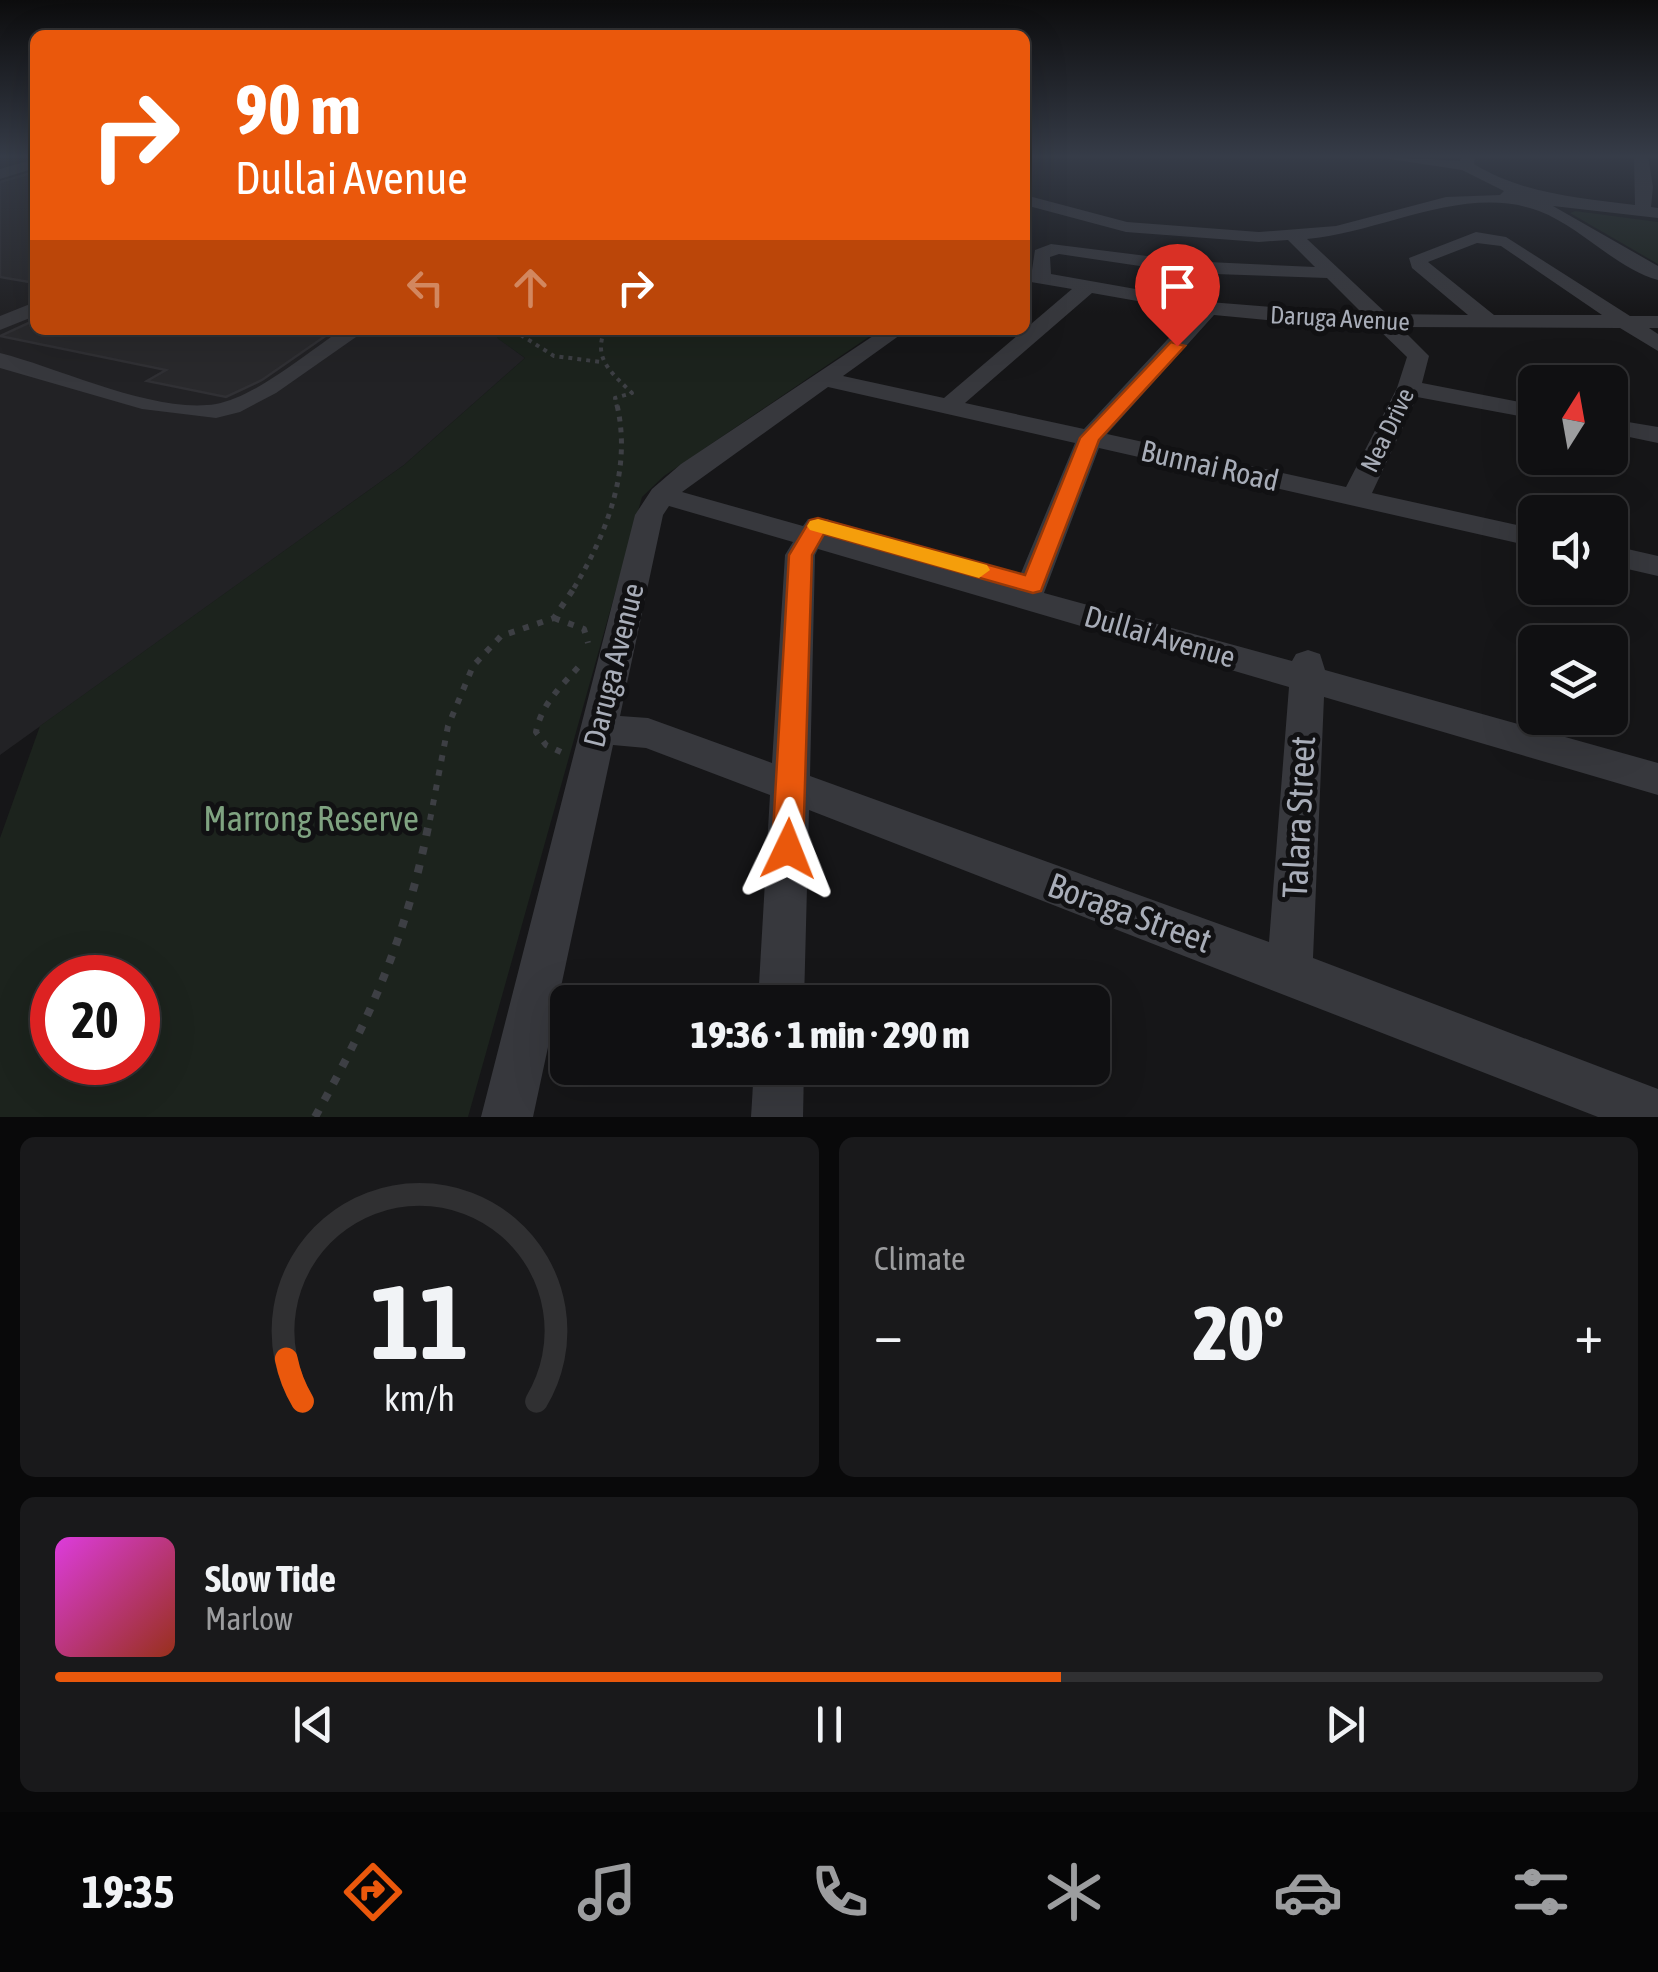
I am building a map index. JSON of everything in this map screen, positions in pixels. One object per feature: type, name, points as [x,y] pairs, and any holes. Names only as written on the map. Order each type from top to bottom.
[{"type":"street","points":[[1055,208],[1126,227],[1206,236],[1294,236],[1368,224],[1416,208]]},
{"type":"street","points":[[1555,208],[1658,274]]},
{"type":"street","points":[[1609,208],[1650,212]]},
{"type":"street","name":"Nea Drive","points":[[1294,236],[1418,356],[1409,388],[1360,484],[1357,498]]},
{"type":"street","points":[[1491,324],[1419,264],[1418,258],[1470,238],[1514,246],[1658,344]]},
{"type":"street","points":[[1033,277],[1041,254],[1057,248],[1187,268],[1332,273]]},
{"type":"street","name":"Daruga Avenue","points":[[1033,277],[1208,308],[1384,323],[1658,322]]},
{"type":"street","points":[[1030,334],[1088,286]]},
{"type":"street","points":[[12,304],[30,296]]},
{"type":"street","points":[[1030,591],[1090,438],[1208,308]]},
{"type":"street","points":[[0,324],[30,310]]},
{"type":"street","points":[[0,360],[150,403],[213,412],[241,403],[347,335]]},
{"type":"street","points":[[668,490],[889,335]]},
{"type":"street","points":[[950,406],[963,390],[1029,335]]},
{"type":"street","name":"Bunnai Road","points":[[826,379],[1518,534]]},
{"type":"street","points":[[1409,388],[1518,409]]},
{"type":"street","points":[[1628,430],[1658,436]]},
{"type":"street","name":"Daruga Avenue","points":[[507,1117],[581,742],[649,515],[668,490]]},
{"type":"street","name":"Dullai Avenue","points":[[668,490],[1307,671],[1658,779]]},
{"type":"street","points":[[782,985],[800,555],[814,531]]},
{"type":"street","points":[[1628,559],[1658,566]]},
{"type":"street","name":"Dullai Avenue","points":[[1307,671],[1658,761]]},
{"type":"street","name":"Talara Street","points":[[1290,972],[1307,671]]},
{"type":"street","name":"Boraga Street","points":[[581,742],[648,732],[1290,972],[1658,1116]]},
{"type":"street","points":[[777,1117],[778,1085]]},
{"type":"path","points":[[520,335],[554,356],[601,362]]},
{"type":"path","points":[[554,618],[581,583],[602,541],[621,464],[621,422],[615,398],[632,393],[601,362],[598,342],[602,335]]},
{"type":"path","points":[[315,1117],[365,1026],[393,962],[415,890],[448,726],[460,690],[487,647],[520,625],[554,618],[584,629],[588,653],[581,666],[547,700],[536,732],[546,745],[581,742]]},
{"type":"shaded area","points":[[0,208],[30,208],[30,335],[499,335],[525,358],[404,465],[0,755]]},
{"type":"green space","points":[[1570,213],[1658,222],[1658,264]]},
{"type":"green space","name":"Marrong Reserve","points":[[498,335],[872,335],[664,476],[642,497],[468,1117],[0,1117],[0,838],[40,726],[404,465],[525,358],[497,338]]},
{"type":"building","points":[[0,208],[30,208],[30,282],[0,277]]},
{"type":"building","points":[[30,322],[30,335],[327,335],[262,380],[226,397],[147,381],[166,370],[0,336]]},
{"type":"slow traffic","points":[[818,526],[979,570]]},
{"type":"route","points":[[788,849],[800,555],[818,525],[1033,585],[1090,438],[1177,346]]}]
